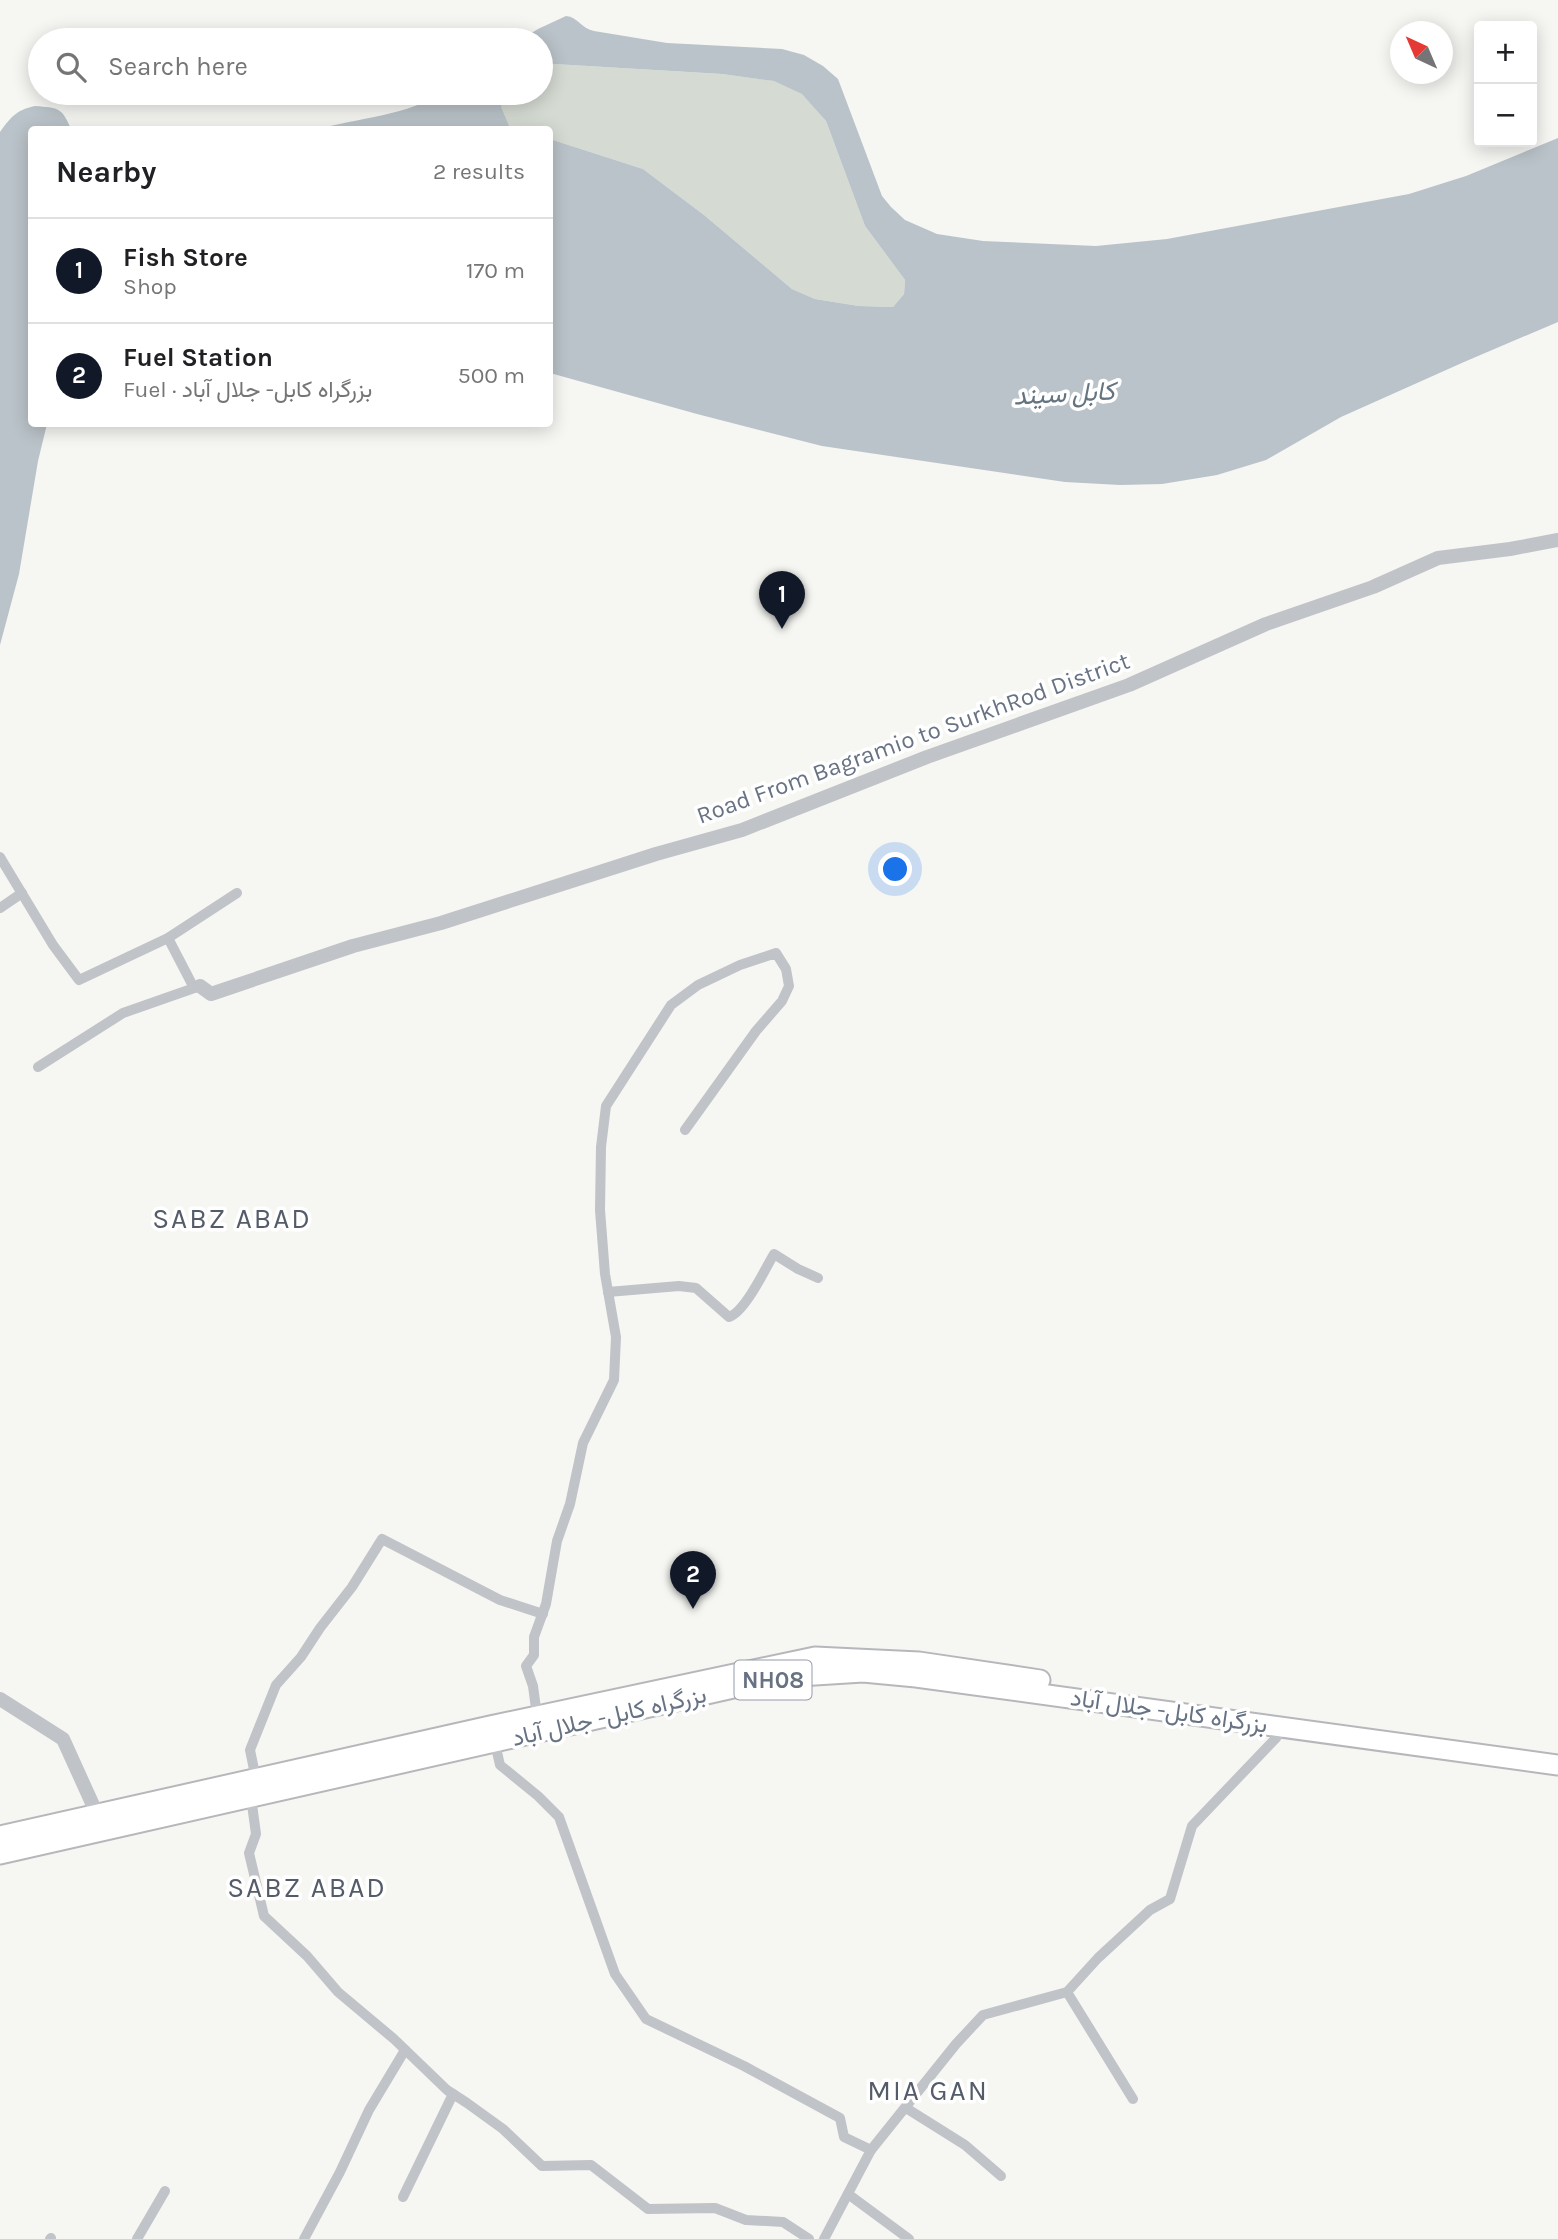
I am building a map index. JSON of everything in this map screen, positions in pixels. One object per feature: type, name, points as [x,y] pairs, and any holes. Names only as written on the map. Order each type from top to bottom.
[{"type":"highway","name":"بزرگراه کابل- جلال آباد","points":[[492,1734],[537,1716],[815,1657],[919,1662],[1558,1753]]},
{"type":"highway","name":"بزرگراه کابل- جلال آباد","points":[[0,1854],[253,1788],[492,1734],[751,1684],[799,1676],[863,1672],[1558,1765]]},
{"type":"highway","name":"بزرگراه کابل- جلال آباد","points":[[0,1836],[97,1814],[253,1788]]},
{"type":"street","name":"Road From Bagramio to SurkhRod District","points":[[197,987],[211,994],[353,946],[441,923],[656,854],[742,830],[927,757],[1129,685],[1266,624],[1373,587],[1438,558],[1558,540]]},
{"type":"street","points":[[0,856],[53,945],[79,980],[169,938],[237,893]]},
{"type":"street","points":[[0,908],[22,893]]},
{"type":"street","points":[[38,1067],[123,1013],[197,987],[169,938]]},
{"type":"street","points":[[537,1716],[533,1686],[526,1666],[534,1655],[534,1637],[543,1614],[557,1541],[570,1504],[583,1443],[614,1380],[616,1337],[608,1292],[600,1210],[601,1147],[606,1106],[671,1005],[698,985],[740,965],[776,953],[786,969],[789,986],[782,1001],[756,1031],[685,1130]]},
{"type":"street","points":[[608,1292],[679,1286],[696,1288],[729,1317],[734,1315],[751,1292],[774,1254],[818,1278]]},
{"type":"street","points":[[543,1614],[500,1600],[382,1539],[352,1587],[301,1657],[276,1685],[250,1750],[256,1834],[249,1853],[264,1916],[307,1956],[338,1992],[405,2050],[447,2091],[503,2129],[542,2166],[591,2165],[648,2209],[715,2208],[746,2220],[783,2222],[808,2239]]},
{"type":"street","points":[[0,1699],[63,1739],[97,1814]]},
{"type":"street","points":[[824,2239],[871,2150],[956,2044],[983,2015],[1067,1992],[1098,1958],[1150,1910],[1170,1899],[1192,1826],[1276,1738],[1283,1727]]},
{"type":"street","points":[[492,1734],[500,1765],[559,1817],[615,1974],[646,2019],[744,2066],[841,2118],[844,2137],[871,2150]]},
{"type":"street","points":[[1067,1992],[1133,2099]]},
{"type":"street","points":[[304,2239],[340,2172],[369,2109],[405,2050]]},
{"type":"street","points":[[403,2197],[453,2094]]},
{"type":"street","points":[[906,2108],[965,2145],[1002,2176]]},
{"type":"street","points":[[137,2239],[165,2191]]},
{"type":"street","points":[[848,2193],[909,2239]]},
{"type":"shaded area","points":[[553,64],[722,74],[775,81],[803,94],[826,121],[865,226],[905,280],[904,294],[893,307],[859,306],[815,299],[792,289],[704,215],[643,169],[553,140],[553,126],[509,126],[501,105],[553,105]]},
{"type":"water","name":"کابل سيند","points":[[566,16],[594,31],[667,43],[782,49],[804,55],[838,79],[882,196],[891,207],[905,220],[937,234],[983,241],[1096,246],[1167,239],[1409,194],[1466,176],[1558,138],[1558,322],[1341,417],[1266,460],[1217,475],[1162,484],[1065,482],[822,446],[553,374],[553,140],[643,169],[704,215],[792,289],[815,299],[859,306],[893,307],[904,294],[905,280],[865,226],[826,121],[802,94],[774,81],[722,74],[553,64],[553,28],[540,28]]},
{"type":"water","points":[[501,105],[509,126],[332,126],[414,106]]},
{"type":"water","points":[[35,106],[58,110],[65,116],[70,126],[28,126],[28,427],[46,427],[19,574],[0,645],[0,132],[14,115]]},
{"type":"place","name":"Fish Store","points":[[782,629]]},
{"type":"place","name":"Fuel Station","points":[[693,1609]]},
{"type":"district","name":"SABZ ABAD","points":[[232,1218]]},
{"type":"district","name":"SABZ ABAD","points":[[307,1887]]},
{"type":"district","name":"MIA GAN","points":[[928,2090]]}]
